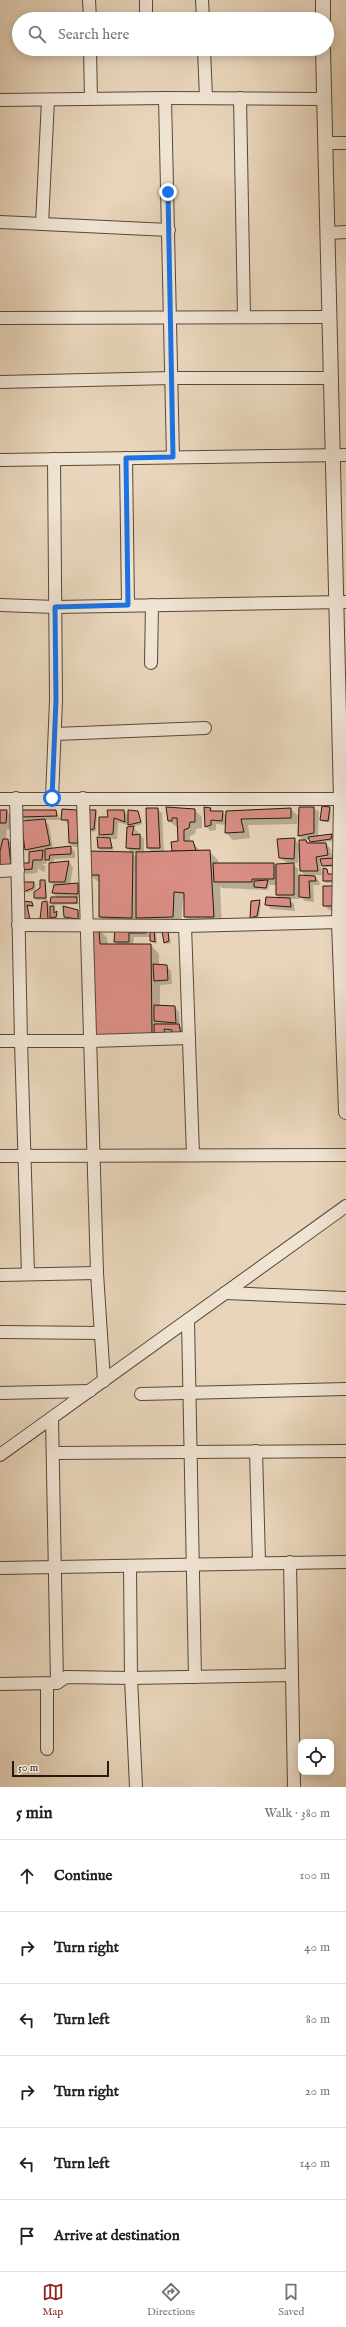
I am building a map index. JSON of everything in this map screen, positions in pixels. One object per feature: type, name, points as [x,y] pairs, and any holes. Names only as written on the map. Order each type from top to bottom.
[{"type":"street","points":[[89,0],[90,12]]},
{"type":"street","points":[[202,0],[203,12]]},
{"type":"street","points":[[323,0],[323,12]]},
{"type":"street","points":[[90,56],[91,99]]},
{"type":"street","points":[[204,56],[206,98]]},
{"type":"street","points":[[323,56],[322,99],[328,233],[331,454],[340,602],[343,799],[339,922],[344,991],[346,1112]]},
{"type":"street","points":[[165,98],[173,457]]},
{"type":"street","points":[[0,100],[165,98],[322,99]]},
{"type":"street","points":[[240,98],[244,316]]},
{"type":"street","points":[[42,224],[48,100]]},
{"type":"street","points":[[325,143],[346,143]]},
{"type":"street","points":[[0,222],[169,230]]},
{"type":"street","points":[[328,233],[346,232]]},
{"type":"street","points":[[0,318],[170,319],[244,316],[329,317]]},
{"type":"street","points":[[0,382],[172,378],[330,378]]},
{"type":"street","points":[[0,460],[331,454],[346,455]]},
{"type":"street","points":[[126,458],[128,605]]},
{"type":"street","points":[[52,798],[55,734],[54,459]]},
{"type":"street","points":[[0,605],[55,607],[340,602]]},
{"type":"street","points":[[151,663],[152,605]]},
{"type":"street","points":[[55,734],[205,728]]},
{"type":"street","points":[[16,798],[20,1040],[28,1274]]},
{"type":"street","points":[[83,798],[89,926],[96,1156],[97,1274],[104,1381]]},
{"type":"street","points":[[0,799],[343,799]]},
{"type":"street","points":[[0,871],[18,870]]},
{"type":"street","points":[[18,925],[185,926],[339,922]]},
{"type":"street","points":[[185,926],[193,1155]]},
{"type":"street","points":[[0,1041],[92,1041],[189,1038]]},
{"type":"street","points":[[0,1156],[346,1155]]},
{"type":"street","points":[[0,1454],[104,1381],[346,1206]]},
{"type":"street","points":[[0,1275],[97,1274]]},
{"type":"street","points":[[226,1293],[346,1298]]},
{"type":"street","points":[[188,1320],[195,1677]]},
{"type":"street","points":[[0,1332],[101,1332]]},
{"type":"street","points":[[141,1394],[346,1389]]},
{"type":"street","points":[[0,1393],[90,1391]]},
{"type":"street","points":[[47,1749],[52,1684],[55,1567],[52,1418]]},
{"type":"street","points":[[256,1451],[259,1562]]},
{"type":"street","points":[[53,1452],[346,1451]]},
{"type":"street","points":[[0,1568],[259,1562],[346,1562]]},
{"type":"street","points":[[290,1562],[294,1787]]},
{"type":"street","points":[[130,1566],[131,1678],[136,1787]]},
{"type":"street","points":[[0,1684],[52,1684],[66,1677],[131,1678],[292,1675]]},
{"type":"building","points":[[322,806],[330,807],[328,821],[320,820]]},
{"type":"building","points":[[166,807],[195,809],[195,822],[190,822],[189,828],[184,830],[184,841],[193,841],[196,851],[172,851],[171,842],[178,841],[177,818],[172,818],[172,821],[168,821]]},
{"type":"building","points":[[204,807],[211,808],[210,811],[223,811],[222,821],[211,820],[211,825],[205,827]]},
{"type":"building","points":[[299,807],[314,807],[314,833],[298,836]]},
{"type":"building","points":[[146,808],[158,808],[160,848],[147,848]]},
{"type":"building","points":[[291,808],[291,818],[241,819],[244,832],[225,833],[226,811]]},
{"type":"building","points":[[62,809],[77,810],[78,843],[69,843],[68,820],[61,820]]},
{"type":"building","points":[[0,810],[7,810],[6,823],[0,823]]},
{"type":"building","points":[[21,810],[56,810],[57,816],[21,817]]},
{"type":"building","points":[[87,810],[96,810],[94,829],[87,830]]},
{"type":"building","points":[[107,810],[124,810],[125,822],[114,818],[113,834],[99,835],[99,817],[108,817]]},
{"type":"building","points":[[128,810],[138,811],[141,822],[128,825]]},
{"type":"building","points":[[45,819],[50,845],[25,850],[21,821]]},
{"type":"building","points":[[134,826],[132,835],[140,834],[140,849],[126,848],[127,827]]},
{"type":"building","points":[[332,834],[331,839],[310,842],[308,837]]},
{"type":"building","points":[[97,837],[110,838],[112,848],[98,848]]},
{"type":"building","points":[[295,838],[294,859],[279,858],[277,839]]},
{"type":"building","points":[[3,839],[8,839],[11,865],[0,866],[0,851]]},
{"type":"building","points":[[299,840],[306,840],[307,843],[326,843],[328,855],[316,857],[318,871],[300,871]]},
{"type":"building","points":[[71,846],[71,854],[50,855],[49,860],[45,860],[45,849]]},
{"type":"building","points":[[43,850],[42,860],[33,860],[32,869],[21,870],[22,863],[29,863],[29,852]]},
{"type":"building","points":[[210,850],[214,917],[184,917],[184,893],[174,892],[173,917],[136,918],[136,852]]},
{"type":"building","points":[[88,851],[133,852],[132,918],[99,917],[99,875],[89,875]]},
{"type":"building","points":[[333,858],[335,865],[322,866],[320,859]]},
{"type":"building","points":[[69,861],[65,882],[49,882],[49,863]]},
{"type":"building","points":[[213,863],[274,863],[274,879],[252,879],[252,882],[214,882]]},
{"type":"building","points":[[294,863],[294,895],[276,895],[276,864]]},
{"type":"building","points":[[323,868],[327,869],[328,874],[334,874],[336,881],[323,881]]},
{"type":"building","points":[[299,875],[315,876],[316,881],[309,881],[310,898],[299,897]]},
{"type":"building","points":[[40,880],[45,880],[46,898],[34,898],[34,892],[40,888]]},
{"type":"building","points":[[268,880],[266,888],[254,887],[254,881]]},
{"type":"building","points":[[22,882],[34,882],[33,888],[23,892]]},
{"type":"building","points":[[78,883],[78,894],[52,893],[54,885]]},
{"type":"building","points":[[323,886],[333,886],[335,906],[323,906]]},
{"type":"building","points":[[51,897],[77,897],[77,903],[50,903]]},
{"type":"building","points":[[266,897],[290,898],[291,907],[265,905]]},
{"type":"building","points":[[260,900],[257,916],[250,918],[251,901]]},
{"type":"building","points":[[21,901],[32,902],[33,906],[27,905],[30,920],[22,920]]},
{"type":"building","points":[[47,901],[48,920],[40,919],[42,902]]},
{"type":"building","points":[[50,906],[54,906],[54,913],[57,911],[56,917],[50,918]]},
{"type":"building","points":[[63,906],[78,910],[78,919],[64,917]]},
{"type":"building","points":[[91,928],[99,928],[100,944],[151,944],[152,1035],[93,1038]]},
{"type":"building","points":[[146,929],[146,933],[129,933],[129,942],[114,942],[115,930]]},
{"type":"building","points":[[150,929],[154,930],[155,942],[150,941]]},
{"type":"building","points":[[168,930],[169,941],[164,943],[162,931]]},
{"type":"building","points":[[153,964],[167,965],[168,980],[154,981]]},
{"type":"building","points":[[154,1005],[175,1006],[176,1023],[154,1021]]},
{"type":"building","points":[[154,1024],[179,1024],[181,1034],[172,1035],[172,1030],[164,1029],[165,1035],[154,1035]]},
{"type":"route","points":[[52,798],[56,700],[55,607],[128,605],[126,458],[173,457],[168,192]]}]
